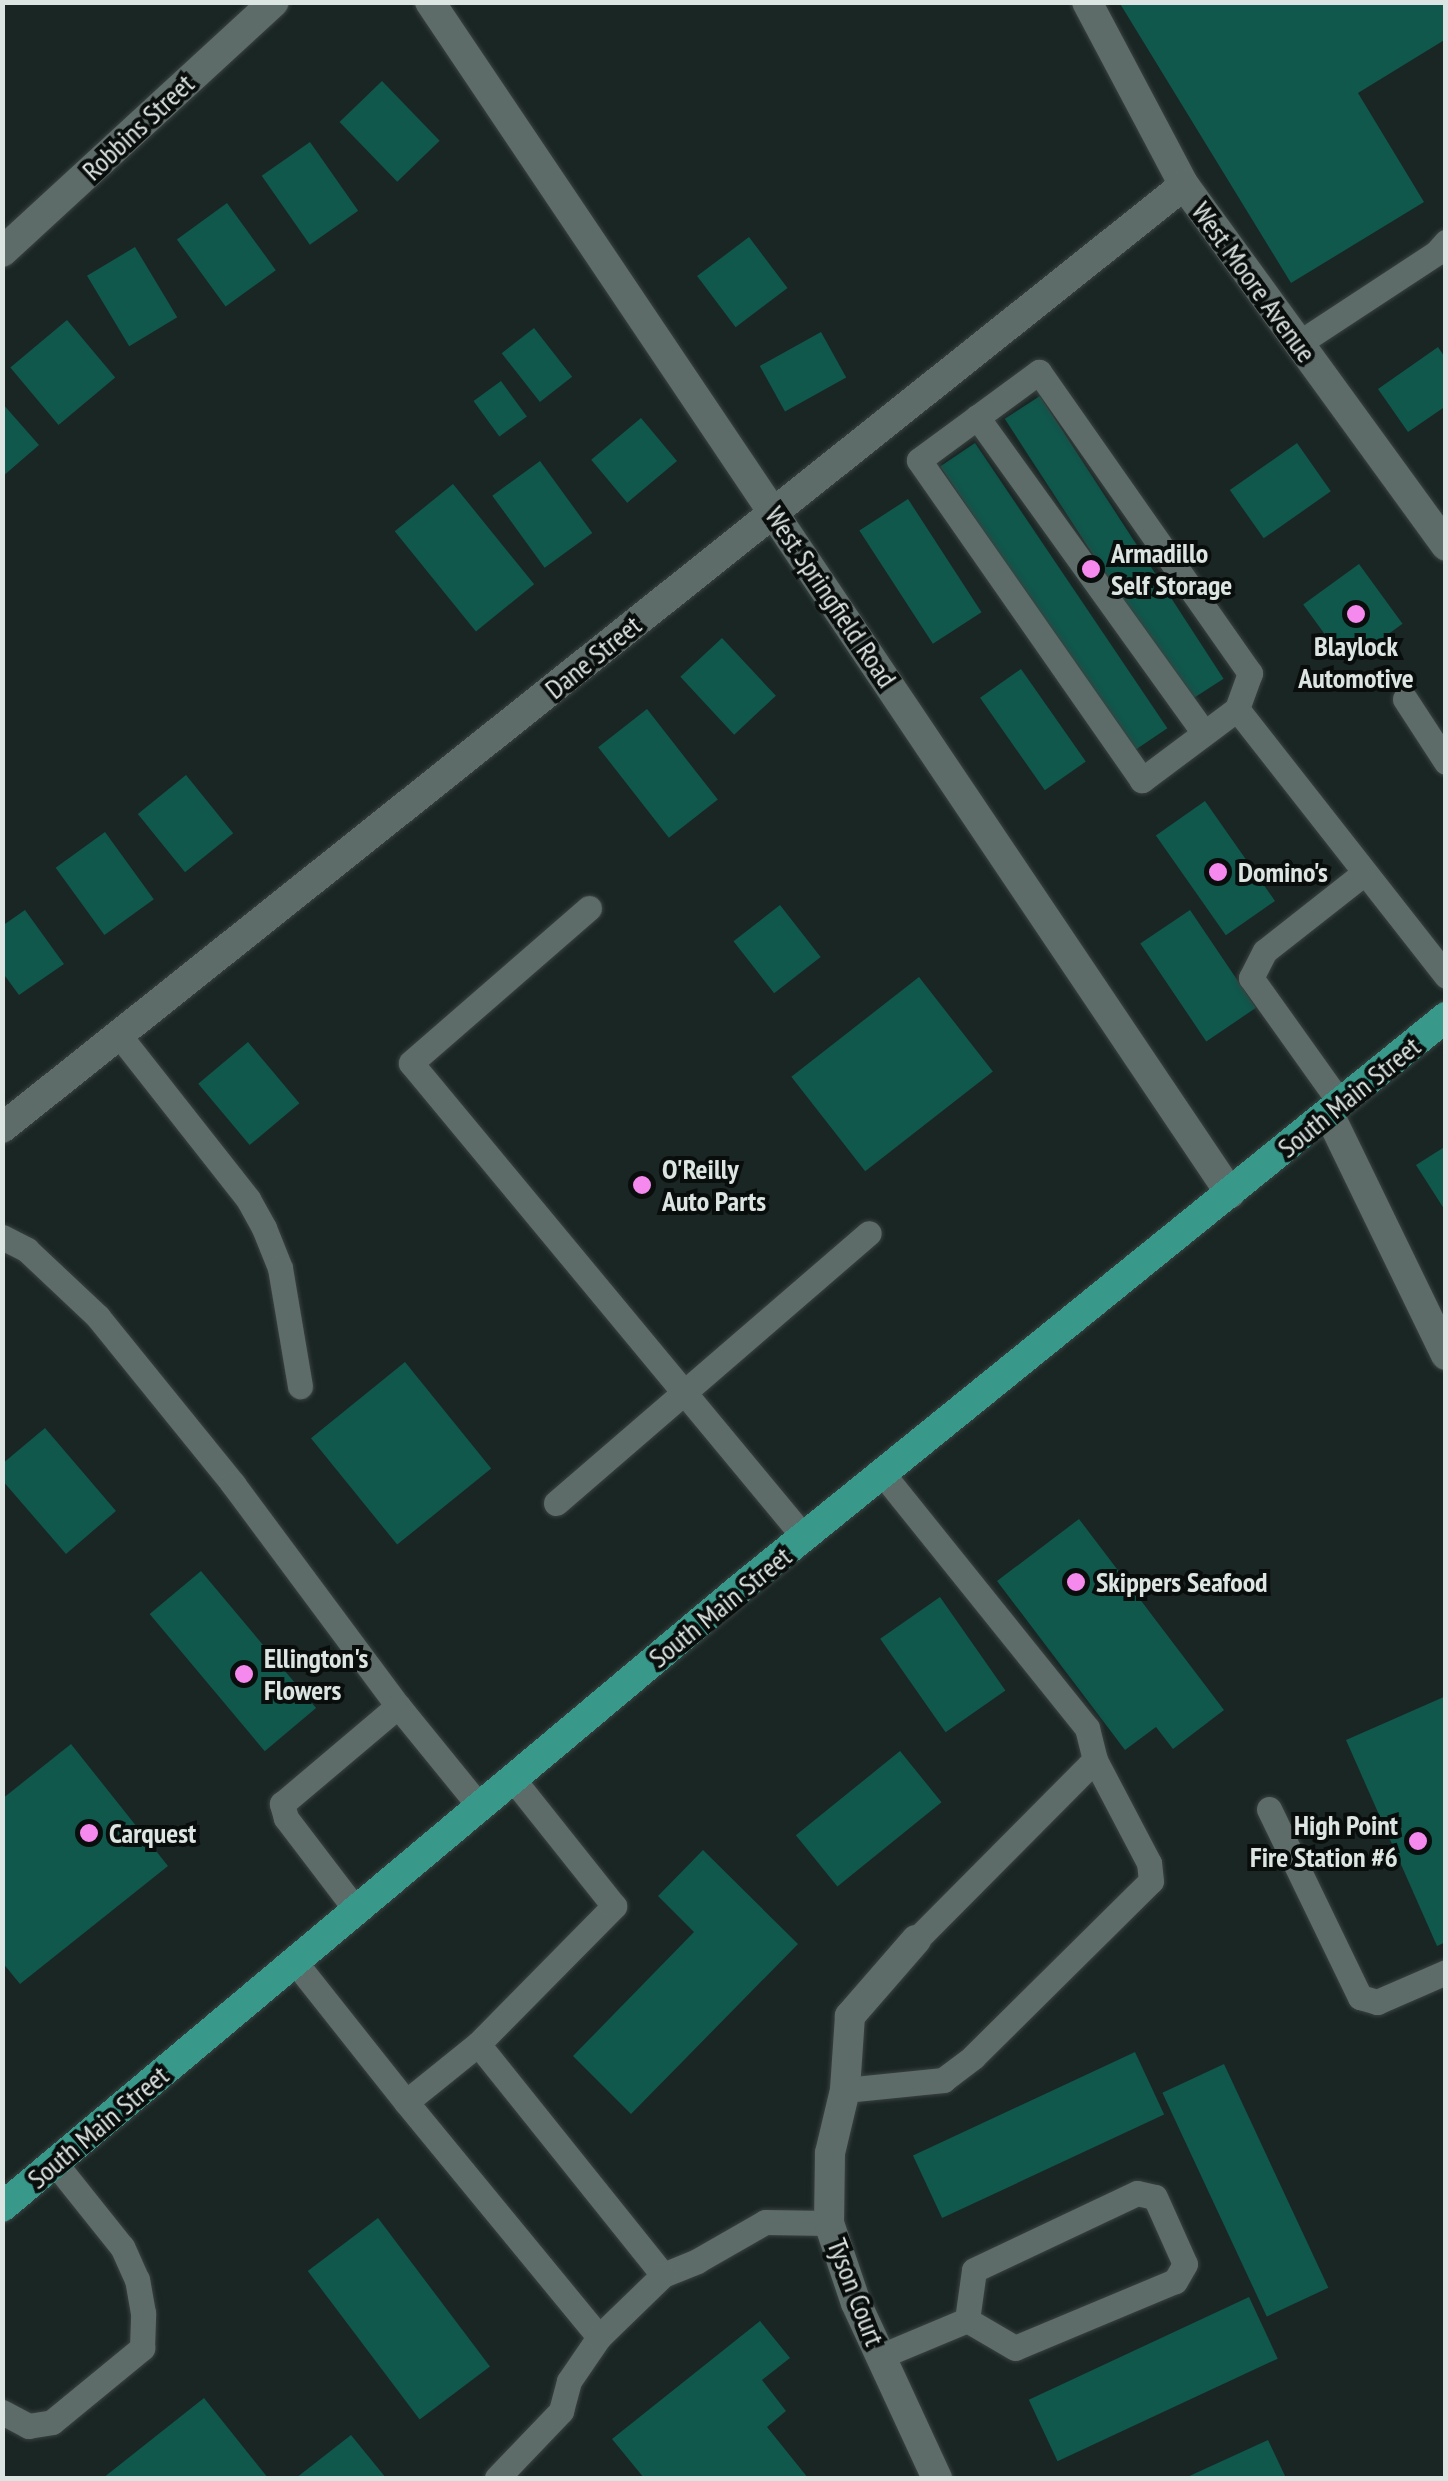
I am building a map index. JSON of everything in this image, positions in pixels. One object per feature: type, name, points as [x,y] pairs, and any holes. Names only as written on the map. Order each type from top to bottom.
[{"type":"main road","name":"South Main Street","points":[[2,2207],[804,1537],[1446,1017]]},
{"type":"street","name":"Robbins Street","points":[[2,252],[274,2]]},
{"type":"street","name":"West Springfield Road","points":[[430,2],[1230,1193]]},
{"type":"street","name":"West Moore Avenue","points":[[1086,2],[1184,186],[1446,546]]},
{"type":"street","name":"Dane Street","points":[[2,1128],[1184,186]]},
{"type":"street","points":[[1335,1109],[1435,1306],[1446,1356]]},
{"type":"street","name":"Tyson Court","points":[[916,1940],[850,2016],[845,2090],[830,2153],[829,2223],[856,2303],[937,2478]]},
{"type":"lane","points":[[1298,344],[1436,253],[1446,242]]},
{"type":"lane","points":[[1040,372],[1250,673],[1237,708],[1142,780],[919,460],[1040,372]]},
{"type":"lane","points":[[978,417],[1204,733]]},
{"type":"lane","points":[[1405,699],[1446,762]]},
{"type":"lane","points":[[1237,708],[1446,976]]},
{"type":"lane","points":[[1335,1109],[1251,978],[1265,951],[1364,874]]},
{"type":"lane","points":[[589,908],[411,1063],[804,1537]]},
{"type":"lane","points":[[118,1035],[248,1200],[264,1228],[280,1268],[300,1386]]},
{"type":"lane","points":[[556,1503],[869,1233]]},
{"type":"lane","points":[[2,1237],[27,1250],[98,1316],[234,1484],[398,1706],[480,1806]]},
{"type":"lane","points":[[845,2090],[943,2080],[973,2058],[1151,1881],[1149,1863],[1095,1760],[1087,1728],[883,1474]]},
{"type":"lane","points":[[356,1910],[286,1818],[282,1804],[398,1706]]},
{"type":"lane","points":[[916,1940],[1095,1760]]},
{"type":"lane","points":[[406,2102],[478,2044],[614,1906],[513,1779]]},
{"type":"lane","points":[[1269,1809],[1360,1998],[1378,2002],[1446,1972]]},
{"type":"lane","points":[[295,1962],[599,2337]]},
{"type":"lane","points":[[478,2044],[662,2274]]},
{"type":"lane","points":[[2,2412],[28,2426],[52,2422],[142,2348],[143,2313],[138,2280],[122,2247],[55,2163]]},
{"type":"lane","points":[[1137,2194],[1155,2197],[1185,2264],[1176,2281],[1015,2348],[967,2320],[974,2270],[1137,2194]]},
{"type":"lane","points":[[497,2478],[562,2411],[569,2381],[599,2337],[662,2274],[698,2261],[765,2222],[829,2223]]},
{"type":"lane","points":[[881,2356],[967,2320]]},
{"type":"building","points":[[1119,2],[1446,2],[1446,39],[1358,93],[1424,202],[1291,283]]},
{"type":"building","points":[[382,81],[440,141],[397,182],[340,122]]},
{"type":"building","points":[[310,142],[358,211],[310,245],[262,176]]},
{"type":"building","points":[[227,203],[276,270],[226,307],[177,239]]},
{"type":"building","points":[[749,237],[788,288],[736,327],[697,276]]},
{"type":"building","points":[[135,247],[177,317],[129,346],[87,276]]},
{"type":"building","points":[[67,320],[115,377],[59,425],[10,368]]},
{"type":"building","points":[[534,328],[572,377],[540,402],[502,353]]},
{"type":"building","points":[[821,332],[846,377],[785,411],[760,366]]},
{"type":"building","points":[[1438,347],[1446,359],[1446,406],[1408,432],[1378,389]]},
{"type":"building","points":[[501,381],[527,417],[499,437],[473,401]]},
{"type":"building","points":[[1040,396],[1224,679],[1188,702],[1005,419]]},
{"type":"building","points":[[2,403],[39,445],[2,477]]},
{"type":"building","points":[[641,418],[677,461],[627,503],[591,460]]},
{"type":"building","points":[[975,443],[1167,728],[1133,752],[940,466]]},
{"type":"building","points":[[1297,443],[1331,491],[1264,538],[1230,490]]},
{"type":"building","points":[[540,461],[592,533],[545,568],[492,496]]},
{"type":"building","points":[[453,484],[534,584],[476,631],[395,531]]},
{"type":"building","points":[[908,499],[982,612],[933,644],[859,531]]},
{"type":"building","points":[[1359,564],[1402,624],[1347,664],[1303,605]]},
{"type":"building","points":[[722,638],[776,696],[734,735],[680,677]]},
{"type":"building","points":[[1021,669],[1086,762],[1045,790],[980,698]]},
{"type":"building","points":[[647,709],[718,800],[669,838],[598,747]]},
{"type":"building","points":[[186,775],[233,833],[185,872],[138,814]]},
{"type":"building","points":[[1205,801],[1275,901],[1226,935],[1156,835]]},
{"type":"building","points":[[105,832],[154,899],[104,935],[56,868]]},
{"type":"building","points":[[780,905],[821,957],[774,993],[734,941]]},
{"type":"building","points":[[25,910],[64,964],[19,995],[2,972],[2,926]]},
{"type":"building","points":[[1190,910],[1256,1008],[1206,1041],[1140,944]]},
{"type":"building","points":[[919,977],[993,1072],[865,1171],[791,1077]]},
{"type":"building","points":[[248,1042],[299,1103],[250,1145],[198,1084]]},
{"type":"building","points":[[1446,1146],[1446,1212],[1416,1165]]},
{"type":"building","points":[[405,1362],[491,1468],[397,1545],[311,1438]]},
{"type":"building","points":[[45,1428],[116,1511],[66,1554],[2,1480],[2,1464]]},
{"type":"building","points":[[1079,1519],[1224,1710],[1173,1749],[1156,1727],[1125,1750],[997,1581]]},
{"type":"building","points":[[201,1571],[316,1708],[265,1751],[150,1614]]},
{"type":"building","points":[[940,1597],[1005,1690],[946,1732],[880,1639]]},
{"type":"building","name":"High Point Fire Station #6","points":[[1446,1696],[1446,1942],[1437,1946],[1346,1740]]},
{"type":"building","points":[[71,1744],[168,1866],[20,1984],[2,1962],[2,1799]]},
{"type":"building","points":[[900,1751],[942,1802],[837,1887],[796,1835]]},
{"type":"building","points":[[703,1850],[798,1944],[631,2114],[573,2056],[694,1932],[658,1896]]},
{"type":"building","points":[[1135,2052],[1164,2115],[942,2218],[913,2156]]},
{"type":"building","points":[[1224,2064],[1328,2288],[1267,2317],[1162,2093]]},
{"type":"building","points":[[378,2218],[490,2367],[420,2420],[308,2271]]},
{"type":"building","points":[[1249,2297],[1278,2359],[1058,2461],[1029,2400]]},
{"type":"building","points":[[760,2321],[790,2358],[762,2380],[786,2411],[767,2427],[808,2478],[644,2478],[612,2439]]},
{"type":"building","points":[[204,2398],[268,2478],[103,2478]]},
{"type":"building","points":[[351,2435],[386,2478],[296,2478]]},
{"type":"building","points":[[1268,2440],[1286,2478],[1185,2478]]},
{"type":"place","name":"Armadillo Self Storage","points":[[1091,569]]},
{"type":"place","name":"Blaylock Automotive","points":[[1356,614]]},
{"type":"place","name":"Domino's","points":[[1218,872]]},
{"type":"place","name":"O'Reilly Auto Parts","points":[[642,1185]]},
{"type":"place","name":"Skippers Seafood","points":[[1076,1582]]},
{"type":"place","name":"Ellington's Flowers","points":[[244,1674]]},
{"type":"place","name":"Carquest","points":[[89,1833]]},
{"type":"place","name":"High Point Fire Station #6","points":[[1418,1841]]}]
